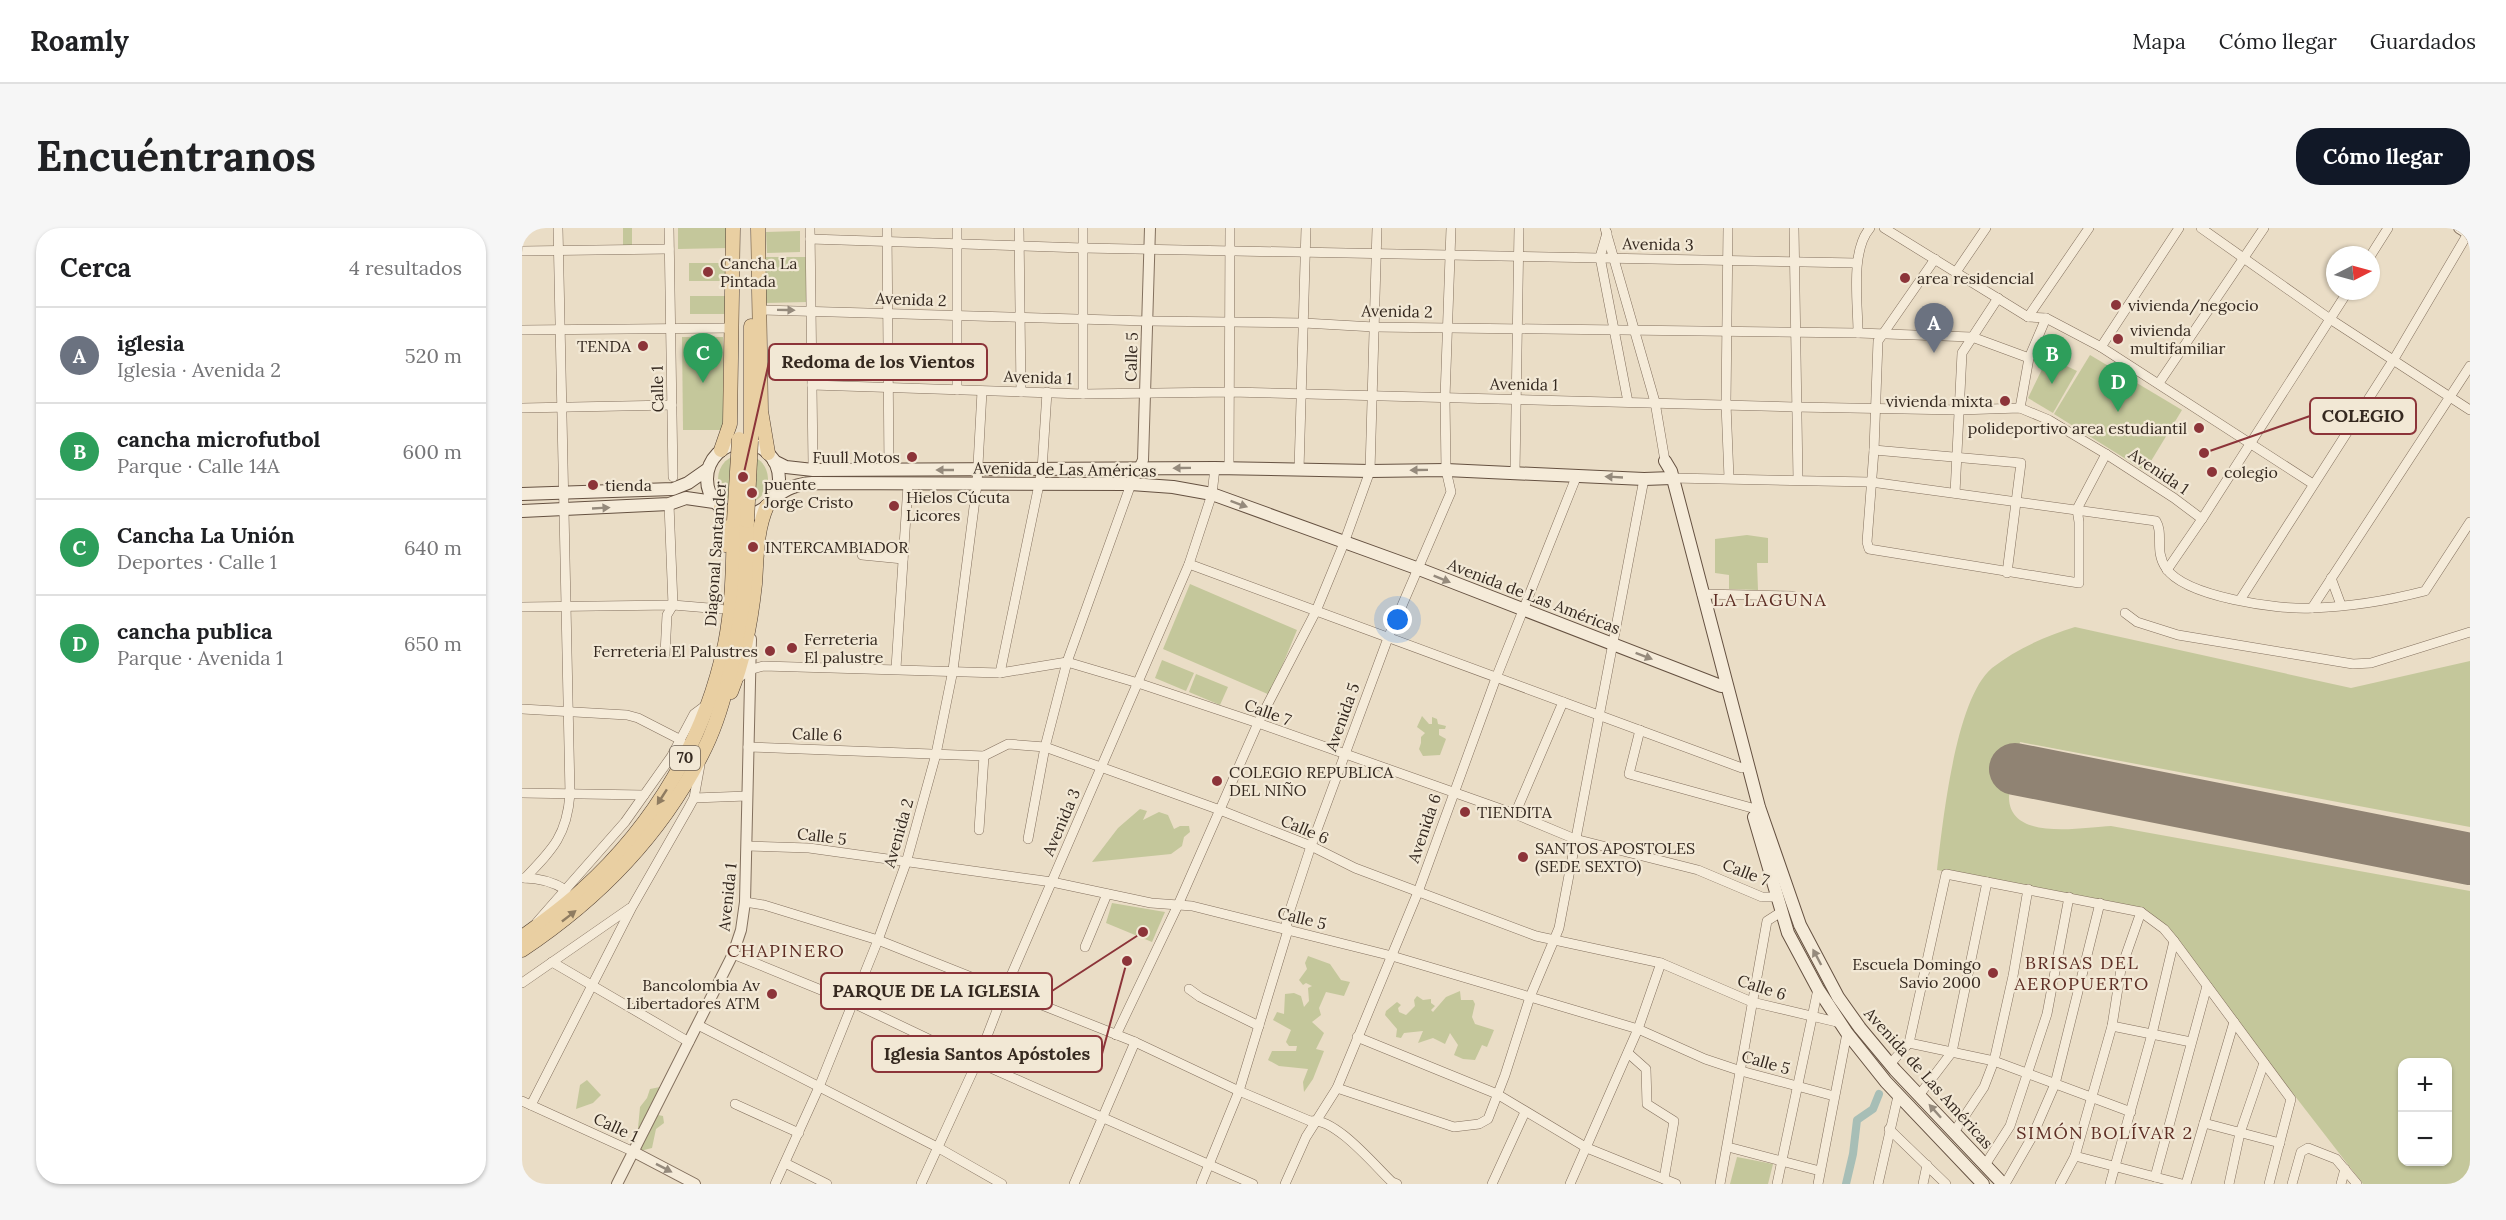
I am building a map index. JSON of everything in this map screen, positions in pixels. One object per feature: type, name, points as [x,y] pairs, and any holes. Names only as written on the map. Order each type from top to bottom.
[{"type":"main road","points":[[522,494],[673,489],[688,483],[708,469],[721,450],[730,424],[733,228]]},
{"type":"main road","name":"70","points":[[740,228],[745,252],[745,440]]},
{"type":"main road","name":"70","points":[[745,252],[751,228]]},
{"type":"main road","points":[[712,729],[728,701],[741,667],[750,620],[759,532],[779,480],[762,425],[758,228]]},
{"type":"main road","name":"Diagonal Santander","points":[[527,933],[583,890],[620,853],[645,822],[688,753],[709,703],[724,645],[730,610],[745,440]]},
{"type":"main road","name":"Diagonal Santander","points":[[522,951],[587,902],[621,869],[652,832],[681,790],[703,752],[723,699],[743,606],[745,440]]},
{"type":"main road","points":[[721,450],[736,443],[753,444],[771,457]]},
{"type":"main road","name":"Avenida de Las Américas","points":[[771,457],[797,469],[1446,470],[1669,478]]},
{"type":"main road","name":"Avenida de Las Américas","points":[[1665,461],[1759,807],[1800,925],[1838,997],[1893,1067],[2004,1184]]},
{"type":"main road","points":[[708,469],[709,492],[718,505],[725,530],[721,609],[708,687],[709,703]]},
{"type":"main road","points":[[1669,478],[1720,686]]},
{"type":"main road","name":"Avenida de Las Américas","points":[[770,502],[787,488],[798,484],[1131,484],[1173,487],[1212,494],[1419,570],[1720,686],[1788,933],[1818,989],[1844,1028],[1898,1096],[1983,1184]]},
{"type":"main road","points":[[522,511],[669,504],[686,498],[718,505],[740,516],[754,514],[770,502]]},
{"type":"main road","points":[[1886,1082],[1894,1078],[1893,1067]]},
{"type":"main road","points":[[1898,1096],[1901,1088],[1910,1084]]},
{"type":"street","points":[[524,878],[562,833],[568,817],[570,794],[558,228]]},
{"type":"street","name":"Calle 1","points":[[669,228],[673,477]]},
{"type":"street","points":[[810,228],[813,465]]},
{"type":"street","points":[[886,228],[889,470]]},
{"type":"street","points":[[957,228],[957,390]]},
{"type":"street","points":[[1019,228],[1021,392]]},
{"type":"street","points":[[1083,228],[1083,394]]},
{"type":"street","name":"Calle 5","points":[[1131,484],[1143,460],[1150,228]]},
{"type":"street","points":[[1229,468],[1230,228]]},
{"type":"street","points":[[1299,470],[1306,228]]},
{"type":"street","points":[[1116,1035],[1178,905],[1258,723],[1316,611],[1370,471],[1374,395],[1377,228]]},
{"type":"street","name":"Avenida 5","points":[[1201,1184],[1239,1091],[1288,930],[1286,922],[1311,846],[1388,638],[1451,492],[1446,470],[1446,398],[1451,228]]},
{"type":"street","points":[[1515,472],[1519,228]]},
{"type":"street","points":[[1728,228],[1726,261],[1728,478]]},
{"type":"street","points":[[1794,228],[1795,407],[1798,480]]},
{"type":"street","points":[[1858,333],[1857,263],[1862,239],[1870,228]]},
{"type":"street","points":[[1884,228],[2028,317],[2046,318],[2101,347],[2313,484]]},
{"type":"street","points":[[1956,272],[1986,228]]},
{"type":"street","points":[[2028,317],[2089,228]]},
{"type":"street","points":[[2101,347],[2179,228]]},
{"type":"street","points":[[2201,228],[2330,319],[2470,410]]},
{"type":"street","points":[[2159,383],[2264,228]]},
{"type":"street","points":[[2377,246],[2388,228]]},
{"type":"street","points":[[1607,230],[1600,257],[1628,402]]},
{"type":"street","points":[[1607,230],[1655,402],[1665,461]]},
{"type":"street","points":[[2240,600],[2394,359],[2467,232]]},
{"type":"street","name":"Avenida 3","points":[[810,239],[1230,252],[1518,255],[1857,263]]},
{"type":"street","points":[[522,251],[669,249]]},
{"type":"street","points":[[1935,259],[1877,346],[1874,450],[1867,542],[1869,549],[2079,584],[2077,509],[2106,454]]},
{"type":"street","points":[[1955,493],[1962,353],[1998,298]]},
{"type":"street","points":[[2167,570],[2342,300]]},
{"type":"street","name":"Avenida 2","points":[[760,310],[1147,321],[1304,322],[1374,327],[1858,333],[1972,337],[2029,358]]},
{"type":"street","points":[[2020,408],[2029,358],[2046,318]]},
{"type":"street","points":[[522,330],[733,328]]},
{"type":"street","points":[[2312,608],[2470,366]]},
{"type":"street","name":"Avenida 1","points":[[812,385],[1083,394],[1145,391],[1230,392],[1795,407],[1959,410],[2020,408],[2049,420],[2106,454],[2202,519]]},
{"type":"street","name":"Avenida 2","points":[[775,1184],[819,1088],[878,940],[906,863],[936,754],[952,670],[979,470],[982,391]]},
{"type":"street","points":[[1000,673],[1042,470],[1047,393]]},
{"type":"street","points":[[522,408],[672,405]]},
{"type":"street","points":[[1874,450],[2021,463],[2007,573]]},
{"type":"street","name":"Avenida 3","points":[[921,1184],[976,1062],[1189,564],[1212,494],[1215,468]]},
{"type":"street","name":"Avenida 6","points":[[1285,1184],[1316,1120],[1337,1088],[1392,956],[1418,892],[1496,678],[1525,611],[1577,475]]},
{"type":"street","points":[[1337,1088],[1454,1127],[1479,1124],[1488,1119],[1530,997],[1559,928],[1644,478]]},
{"type":"street","points":[[1669,478],[1871,482],[2156,521],[2159,528],[2158,554],[2167,570],[2188,586],[2202,592],[2240,600],[2312,608],[2425,591],[2470,522]]},
{"type":"street","points":[[1028,839],[1045,747],[1068,662],[1131,484]]},
{"type":"street","points":[[897,668],[908,485]]},
{"type":"street","points":[[665,654],[667,615],[672,605],[669,504]]},
{"type":"street","points":[[862,555],[903,559]]},
{"type":"street","points":[[1189,564],[1742,768]]},
{"type":"street","points":[[2331,578],[2341,605]]},
{"type":"street","points":[[1702,594],[1793,596]]},
{"type":"street","points":[[522,607],[672,605],[721,609]]},
{"type":"street","points":[[2125,613],[2137,622],[2178,635],[2354,664],[2371,663],[2470,632]]},
{"type":"street","name":"Avenida 1","points":[[617,1184],[733,954],[741,930],[745,902],[747,846],[749,670],[752,633],[750,620]]},
{"type":"street","name":"Calle 7","points":[[749,670],[763,666],[897,668],[1000,673],[1068,662],[1258,723],[1515,814],[1575,839],[1698,870],[1762,897],[1777,897]]},
{"type":"street","points":[[736,680],[749,670]]},
{"type":"street","points":[[1515,814],[1563,702]]},
{"type":"street","name":"Diagonal Santander","points":[[527,933],[606,845],[671,757],[694,714],[709,703]]},
{"type":"street","points":[[522,709],[627,715],[638,718],[679,739],[688,753]]},
{"type":"street","points":[[1640,730],[1629,774],[1752,808]]},
{"type":"street","name":"Calle 6","points":[[748,747],[984,756],[1008,744],[1045,747],[1220,810],[1311,846],[1355,868],[1536,936],[1661,963],[1752,1002],[1844,1028]]},
{"type":"street","points":[[527,1103],[592,986],[632,907],[694,798],[703,752]]},
{"type":"street","points":[[979,830],[984,756]]},
{"type":"street","points":[[522,793],[644,795]]},
{"type":"street","points":[[694,798],[747,796]]},
{"type":"street","name":"Calle 5","points":[[747,846],[809,848],[1052,882],[1151,903],[1192,906],[1392,956],[1638,1029],[1705,1059],[1834,1096]]},
{"type":"street","points":[[1893,1067],[1909,1043],[1946,874],[2141,912],[2164,929],[2174,941],[2291,1099],[2269,1184]]},
{"type":"street","points":[[524,878],[543,879],[566,890]]},
{"type":"street","points":[[1920,1094],[1952,1052],[1987,882]]},
{"type":"street","points":[[1954,1132],[1984,1087],[1994,1061],[2019,945],[2028,889]]},
{"type":"street","points":[[1085,947],[1107,894]]},
{"type":"street","points":[[1985,1165],[2010,1126],[2047,1014],[2069,897]]},
{"type":"street","points":[[745,902],[764,905],[878,940],[1004,992],[1135,1042],[1239,1091],[1310,1121],[1316,1120],[1345,1137],[1393,1183]]},
{"type":"street","points":[[2004,1184],[2032,1137],[2055,1083],[2100,903]]},
{"type":"street","points":[[522,982],[632,907]]},
{"type":"street","points":[[1720,1184],[1767,921],[1781,912]]},
{"type":"street","points":[[2060,1184],[2075,1156],[2092,1099],[2112,1026],[2121,969],[2141,912]]},
{"type":"street","points":[[2110,1184],[2152,1034],[2174,941]]},
{"type":"street","points":[[733,954],[853,1003],[976,1062],[1253,1184]]},
{"type":"street","points":[[552,962],[689,1042]]},
{"type":"street","points":[[1570,1184],[1638,1029],[1661,963]]},
{"type":"street","points":[[2155,1177],[2207,986]]},
{"type":"street","points":[[1189,989],[1200,997],[1259,1026]]},
{"type":"street","points":[[1777,1184],[1818,989]]},
{"type":"street","points":[[2186,1184],[2234,1022]]},
{"type":"street","points":[[698,1024],[937,1147],[1002,1184]]},
{"type":"street","points":[[2112,1026],[2191,1042]]},
{"type":"street","points":[[1818,1184],[1844,1028]]},
{"type":"street","points":[[1357,1036],[1497,1094],[1587,1148],[1676,1184]]},
{"type":"street","points":[[1074,1184],[1135,1042]]},
{"type":"street","points":[[1909,1043],[1994,1061],[2131,1112]]},
{"type":"street","points":[[1628,1053],[1646,1069],[1647,1104],[1674,1121],[1664,1179]]},
{"type":"street","points":[[2229,1184],[2240,1133],[2264,1063]]},
{"type":"street","points":[[1878,1184],[1898,1096]]},
{"type":"street","name":"Calle 1","points":[[527,1103],[634,1152],[695,1184]]},
{"type":"street","points":[[735,1104],[799,1133]]},
{"type":"street","points":[[1492,1184],[1524,1112]]},
{"type":"street","points":[[2204,1123],[2280,1143]]},
{"type":"street","points":[[1889,1129],[1946,1184]]},
{"type":"street","points":[[1728,1147],[1820,1171]]},
{"type":"street","points":[[2292,1184],[2301,1152],[2305,1149],[2336,1159],[2357,1184]]},
{"type":"street","points":[[2075,1156],[2182,1184]]},
{"type":"street","points":[[785,1163],[827,1184]]},
{"type":"street","points":[[1923,1184],[1927,1165]]},
{"type":"street","points":[[2341,1184],[2346,1169]]},
{"type":"street","points":[[1645,1184],[1650,1174]]},
{"type":"green space","points":[[623,228],[632,228],[632,245],[623,245]]},
{"type":"green space","points":[[678,228],[729,228],[729,248],[678,249]]},
{"type":"green space","points":[[800,231],[800,252],[767,253],[766,232]]},
{"type":"green space","points":[[766,257],[807,257],[807,302],[766,303]]},
{"type":"green space","name":"Cancha La Pintada","points":[[689,263],[727,263],[727,281],[689,281]]},
{"type":"green space","name":"Cancha La Pintada","points":[[690,296],[727,296],[727,314],[690,314]]},
{"type":"green space","points":[[682,337],[723,337],[724,430],[683,430]]},
{"type":"green space","points":[[2090,355],[2182,410],[2145,471],[2054,414]]},
{"type":"green space","points":[[2048,357],[2077,371],[2053,413],[2028,398]]},
{"type":"green space","points":[[738,454],[748,454],[761,461],[768,474],[768,484],[761,497],[748,504],[738,504],[729,500],[722,493],[718,484],[718,474],[722,465],[729,458]]},
{"type":"green space","points":[[1747,535],[1768,538],[1768,563],[1757,563],[1758,590],[1729,589],[1729,575],[1715,573],[1715,539]]},
{"type":"green space","points":[[1190,584],[1297,630],[1270,695],[1163,649]]},
{"type":"green space","points":[[2075,627],[2351,688],[2470,661],[2470,827],[2020,742],[2009,798],[2013,812],[2022,821],[2035,826],[2067,829],[2111,826],[2470,891],[2470,1184],[2363,1184],[2199,972],[2142,910],[1937,870],[1953,763],[1960,733],[1979,684],[1992,668],[2042,639]]},
{"type":"green space","points":[[1162,660],[1194,673],[1186,691],[1155,678]]},
{"type":"green space","points":[[1196,674],[1228,687],[1220,705],[1189,692]]},
{"type":"green space","points":[[1422,716],[1429,724],[1432,724],[1432,717],[1437,719],[1438,724],[1446,726],[1445,729],[1439,729],[1439,735],[1446,739],[1440,755],[1423,756],[1419,749],[1421,737],[1425,733],[1417,727]]},
{"type":"green space","points":[[1140,809],[1147,811],[1143,820],[1159,812],[1168,815],[1174,829],[1189,826],[1190,832],[1184,837],[1182,846],[1171,854],[1092,862],[1118,828]]},
{"type":"green space","points":[[1112,903],[1165,912],[1152,942],[1106,923]]},
{"type":"green space","points":[[1308,956],[1330,964],[1341,980],[1350,982],[1344,996],[1326,992],[1319,1008],[1321,1015],[1312,1022],[1324,1033],[1316,1049],[1324,1051],[1313,1079],[1304,1092],[1303,1082],[1308,1069],[1279,1066],[1268,1060],[1272,1051],[1296,1051],[1297,1046],[1289,1046],[1286,1042],[1291,1030],[1273,1020],[1277,1012],[1284,1014],[1285,994],[1294,993],[1301,996],[1304,1007],[1309,1001],[1308,988],[1312,986],[1306,983],[1303,985],[1299,980],[1307,969],[1305,963]]},
{"type":"green space","points":[[1460,991],[1461,1000],[1473,1000],[1475,1004],[1472,1017],[1475,1024],[1494,1030],[1487,1047],[1482,1045],[1475,1060],[1463,1059],[1454,1055],[1458,1045],[1450,1033],[1445,1044],[1433,1038],[1418,1043],[1423,1031],[1404,1033],[1401,1038],[1396,1037],[1397,1029],[1385,1015],[1386,1011],[1397,1002],[1401,1005],[1398,1008],[1399,1012],[1406,1015],[1415,1006],[1414,1000],[1417,996],[1423,1000],[1431,999],[1431,1003],[1435,1006],[1431,1010],[1433,1012],[1446,997]]},
{"type":"green space","points":[[587,1080],[601,1095],[593,1103],[576,1109],[580,1085]]},
{"type":"green space","points":[[660,1087],[658,1115],[663,1116],[664,1123],[656,1129],[652,1148],[640,1151],[631,1146],[638,1128],[640,1107],[650,1089]]},
{"type":"green space","points":[[1737,1157],[1773,1164],[1768,1184],[1730,1184]]},
{"type":"waterway","points":[[1846,1184],[1853,1154],[1857,1120],[1873,1109],[1879,1094]]},
{"type":"runway","points":[[2015,769],[2470,859]]},
{"type":"place","name":"Cancha La Pintada","points":[[708,272]]},
{"type":"place","name":"area residencial","points":[[1905,278]]},
{"type":"place","name":"vivienda/negocio","points":[[2116,305]]},
{"type":"place","name":"vivienda multifamiliar","points":[[2118,339]]},
{"type":"place","name":"TENDA","points":[[643,346]]},
{"type":"place","name":"iglesia","points":[[1934,353]]},
{"type":"place","name":"Cancha La Unión","points":[[703,383]]},
{"type":"place","name":"cancha microfutbol","points":[[2052,384]]},
{"type":"place","name":"vivienda mixta","points":[[2005,401]]},
{"type":"place","name":"cancha publica","points":[[2118,412]]},
{"type":"place","name":"polideportivo area estudiantil","points":[[2199,428]]},
{"type":"place","name":"COLEGIO","points":[[2204,453]]},
{"type":"place","name":"Fuull Motos","points":[[912,457]]},
{"type":"place","name":"colegio","points":[[2212,472]]},
{"type":"place","name":"Redoma de los Vientos","points":[[743,477]]},
{"type":"place","name":"tienda","points":[[593,485]]},
{"type":"place","name":"puente Jorge Cristo","points":[[752,493]]},
{"type":"place","name":"Hielos Cúcuta Licores","points":[[894,506]]},
{"type":"place","name":"INTERCAMBIADOR","points":[[753,547]]},
{"type":"place","name":"Ferreteria El palustre","points":[[792,648]]},
{"type":"place","name":"Ferreteria El Palustres","points":[[770,651]]},
{"type":"place","name":"COLEGIO REPUBLICA DEL NIÑO","points":[[1217,781]]},
{"type":"place","name":"TIENDITA","points":[[1465,812]]},
{"type":"place","name":"SANTOS APOSTOLES (SEDE SEXTO)","points":[[1523,857]]},
{"type":"place","name":"PARQUE DE LA IGLESIA","points":[[1143,932]]},
{"type":"place","name":"Iglesia Santos Apóstoles","points":[[1127,961]]},
{"type":"place","name":"Escuela Domingo Savio 2000","points":[[1993,973]]},
{"type":"place","name":"Bancolombia Av Libertadores ATM","points":[[772,994]]},
{"type":"district","name":"LA LAGUNA","points":[[1770,600]]},
{"type":"district","name":"CHAPINERO","points":[[786,951]]},
{"type":"district","name":"BRISAS DEL AEROPUERTO","points":[[2082,973]]},
{"type":"district","name":"SIMÓN BOLÍVAR 2","points":[[2105,1133]]}]
